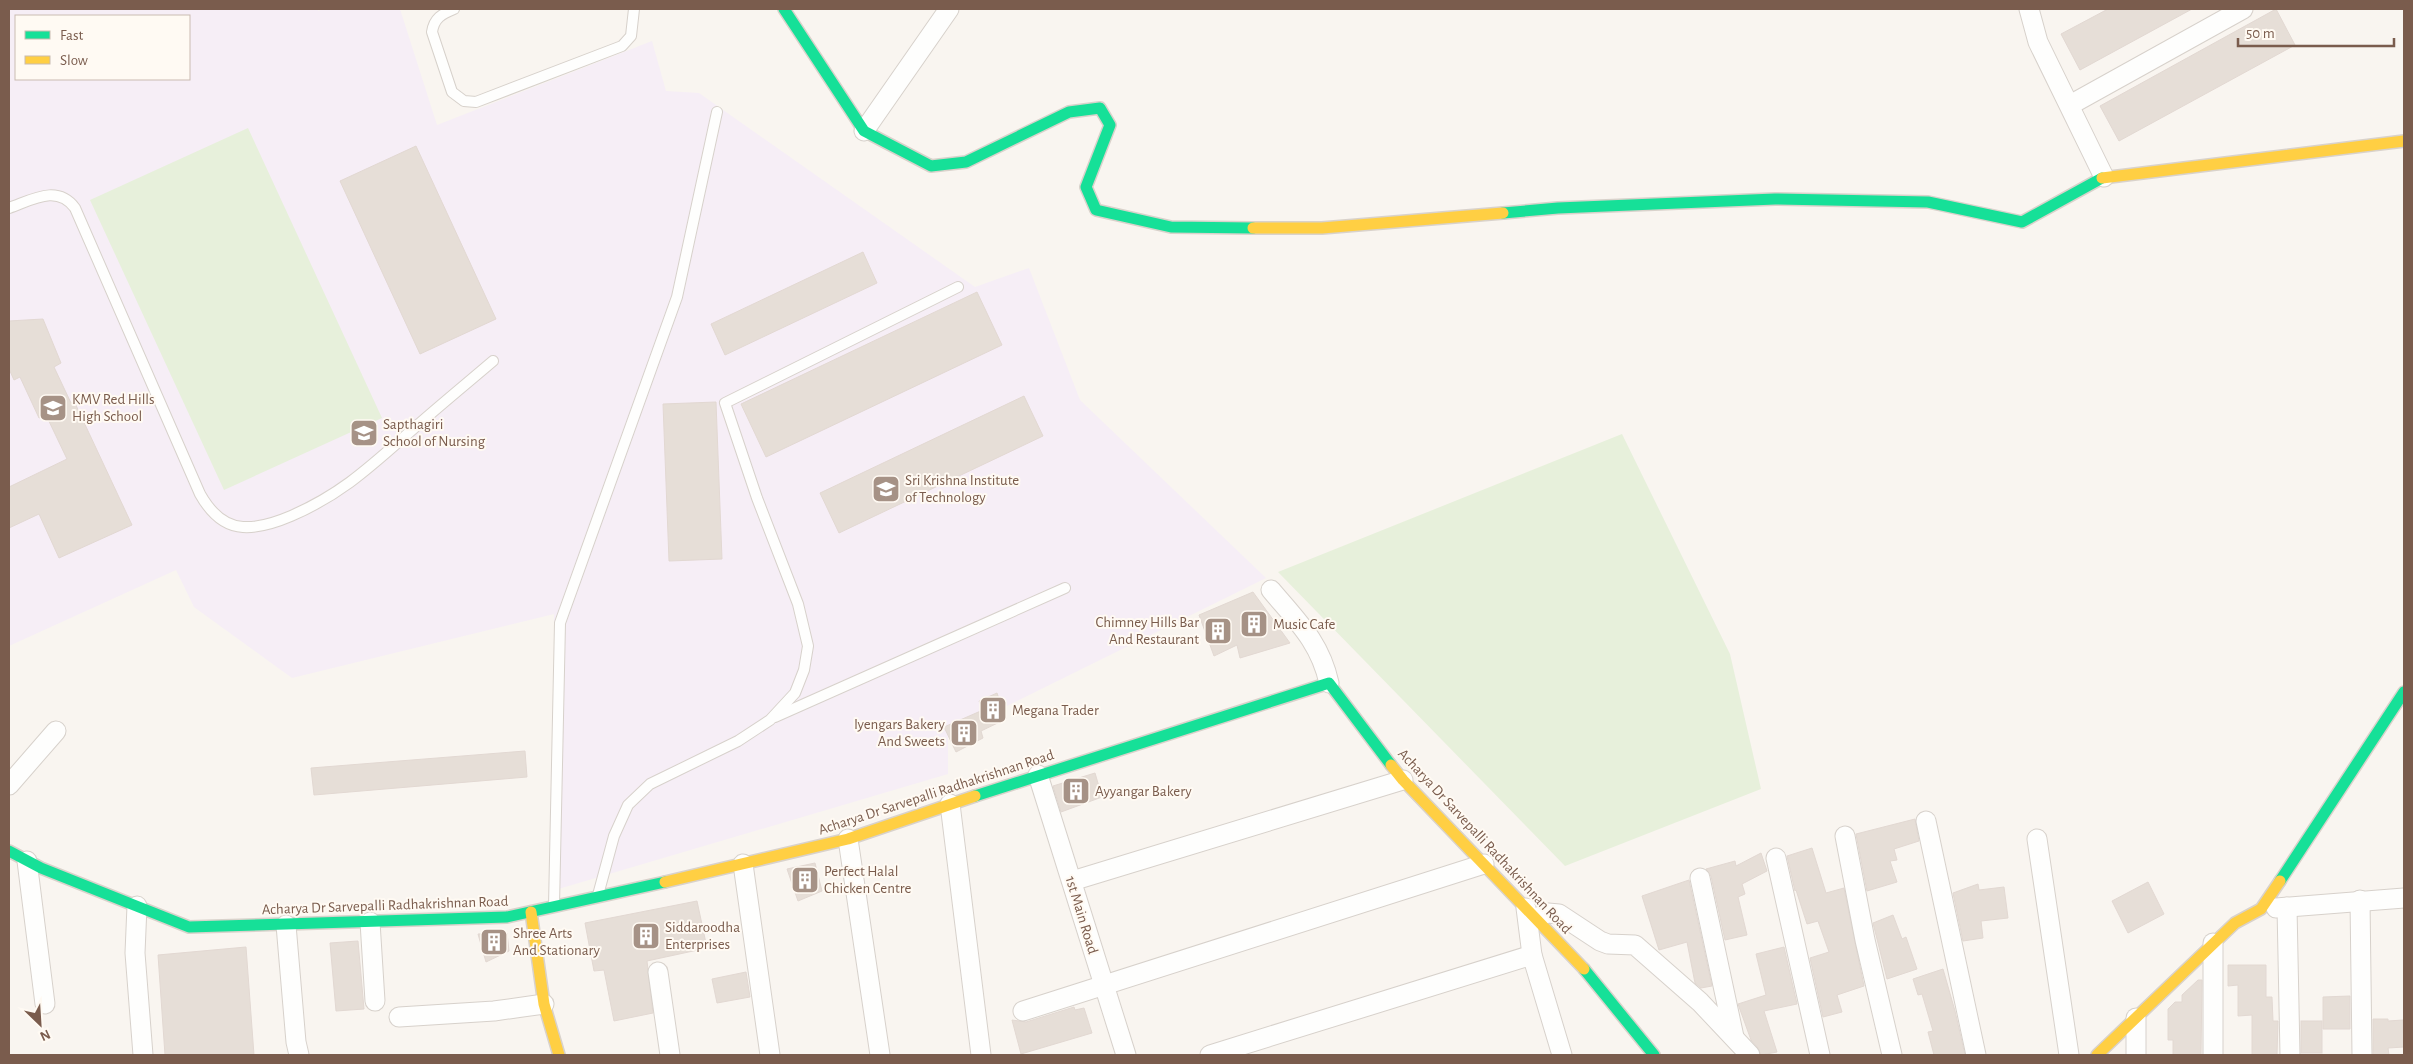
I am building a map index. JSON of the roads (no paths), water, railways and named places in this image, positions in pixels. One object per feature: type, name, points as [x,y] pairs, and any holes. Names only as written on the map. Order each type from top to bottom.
[{"type":"street","points":[[784,9],[864,130],[931,166],[966,162],[1069,112],[1100,108],[1110,125],[1086,187],[1096,210],[1171,227],[1322,228],[1558,208],[1776,199],[1928,202],[2022,222],[2104,177],[2404,141]]},
{"type":"street","points":[[864,130],[949,9]]},
{"type":"street","points":[[2029,9],[2038,42],[2104,177]]},
{"type":"street","points":[[2070,106],[2243,9]]},
{"type":"street","points":[[1271,590],[1318,647],[1325,663],[1329,683]]},
{"type":"street","name":"Acharya Dr Sarvepalli Radhakrishnan Road","points":[[9,851],[27,861],[189,927],[507,917],[597,898],[848,839],[1038,775],[1329,683],[1403,780],[1586,971],[1654,1055]]},
{"type":"street","points":[[2261,909],[2404,692]]},
{"type":"street","points":[[9,785],[56,732]]},
{"type":"street","name":"1st Main Road","points":[[1038,775],[1126,1055]]},
{"type":"street","points":[[1072,881],[1403,780]]},
{"type":"street","points":[[950,804],[981,1055]]},
{"type":"street","points":[[1926,821],[1976,1055]]},
{"type":"street","points":[[1845,836],[1865,940],[1892,1055]]},
{"type":"street","points":[[848,839],[880,1055]]},
{"type":"street","points":[[2037,839],[2069,1055]]},
{"type":"street","points":[[1776,858],[1820,1055]]},
{"type":"street","points":[[27,861],[45,1004]]},
{"type":"street","points":[[743,864],[770,1055]]},
{"type":"street","points":[[1024,1011],[1484,864]]},
{"type":"street","points":[[1700,878],[1734,1038]]},
{"type":"street","points":[[2097,1055],[2235,923],[2261,909],[2404,898]]},
{"type":"street","points":[[2360,900],[2362,1055]]},
{"type":"street","points":[[137,906],[135,953],[143,1055]]},
{"type":"street","points":[[2287,907],[2290,1055]]},
{"type":"street","points":[[531,912],[544,1004],[559,1055]]},
{"type":"street","points":[[1559,1054],[1532,955],[1531,913],[1559,914],[1600,941],[1608,944],[1635,945],[1700,1002],[1750,1055]]},
{"type":"street","points":[[370,922],[375,1001]]},
{"type":"street","points":[[286,925],[296,1042],[299,1055]]},
{"type":"street","points":[[2213,943],[2213,1055]]},
{"type":"street","points":[[1210,1055],[1532,955]]},
{"type":"street","points":[[658,972],[670,1055]]},
{"type":"street","points":[[399,1017],[494,1011],[544,1004]]},
{"type":"street","points":[[2136,1018],[2136,1055]]},
{"type":"lane","points":[[454,9],[442,14],[433,24],[432,32],[452,92],[464,101],[476,102],[622,46],[631,36],[634,9]]},
{"type":"lane","points":[[554,907],[560,623],[676,297],[717,112]]},
{"type":"lane","points":[[9,208],[32,199],[50,195],[65,198],[75,208],[200,494],[206,506],[225,522],[234,526],[245,528],[282,520],[342,490],[388,453],[493,361]]},
{"type":"lane","points":[[770,720],[795,693],[804,670],[808,646],[798,604],[757,498],[724,403],[958,287]]},
{"type":"lane","points":[[597,898],[614,836],[628,805],[650,784],[738,741],[770,720],[1065,588]]},
{"type":"place","name":"KMV Red Hills High School","points":[[53,408]]},
{"type":"place","name":"Sapthagiri School of Nursing","points":[[364,433]]},
{"type":"place","name":"Sri Krishna Institute of Technology","points":[[886,489]]},
{"type":"place","name":"Music Cafe","points":[[1254,624]]},
{"type":"place","name":"Chimney Hills Bar And Restaurant","points":[[1218,631]]},
{"type":"place","name":"Megana Trader","points":[[993,710]]},
{"type":"place","name":"Iyengars Bakery And Sweets","points":[[964,733]]},
{"type":"place","name":"Ayyangar Bakery","points":[[1076,791]]},
{"type":"place","name":"Perfect Halal Chicken Centre","points":[[805,880]]},
{"type":"place","name":"Siddaroodha Enterprises","points":[[646,936]]},
{"type":"place","name":"Shree Arts And Stationary","points":[[494,942]]}]
